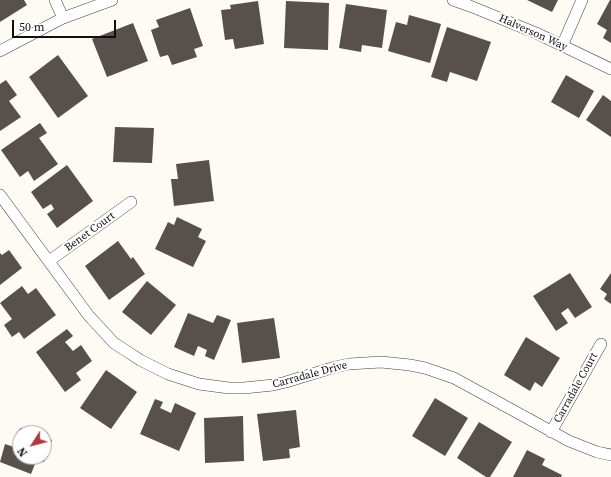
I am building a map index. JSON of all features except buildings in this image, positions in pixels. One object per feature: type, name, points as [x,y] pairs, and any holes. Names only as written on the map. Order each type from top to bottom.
[{"type":"street","points":[[55,0],[63,18]]},
{"type":"street","points":[[0,51],[63,18],[112,0]]},
{"type":"street","name":"Halverson Way","points":[[452,0],[504,19],[611,69]]},
{"type":"street","points":[[562,46],[582,0]]},
{"type":"street","name":"Carradale Drive","points":[[0,195],[89,316],[114,342],[140,360],[182,380],[216,386],[244,388],[286,382],[349,364],[380,362],[410,365],[425,368],[454,378],[583,448],[611,455]]},
{"type":"street","name":"Benet Court","points":[[49,261],[131,202]]},
{"type":"street","name":"Carradale Court","points":[[551,432],[600,344]]}]
